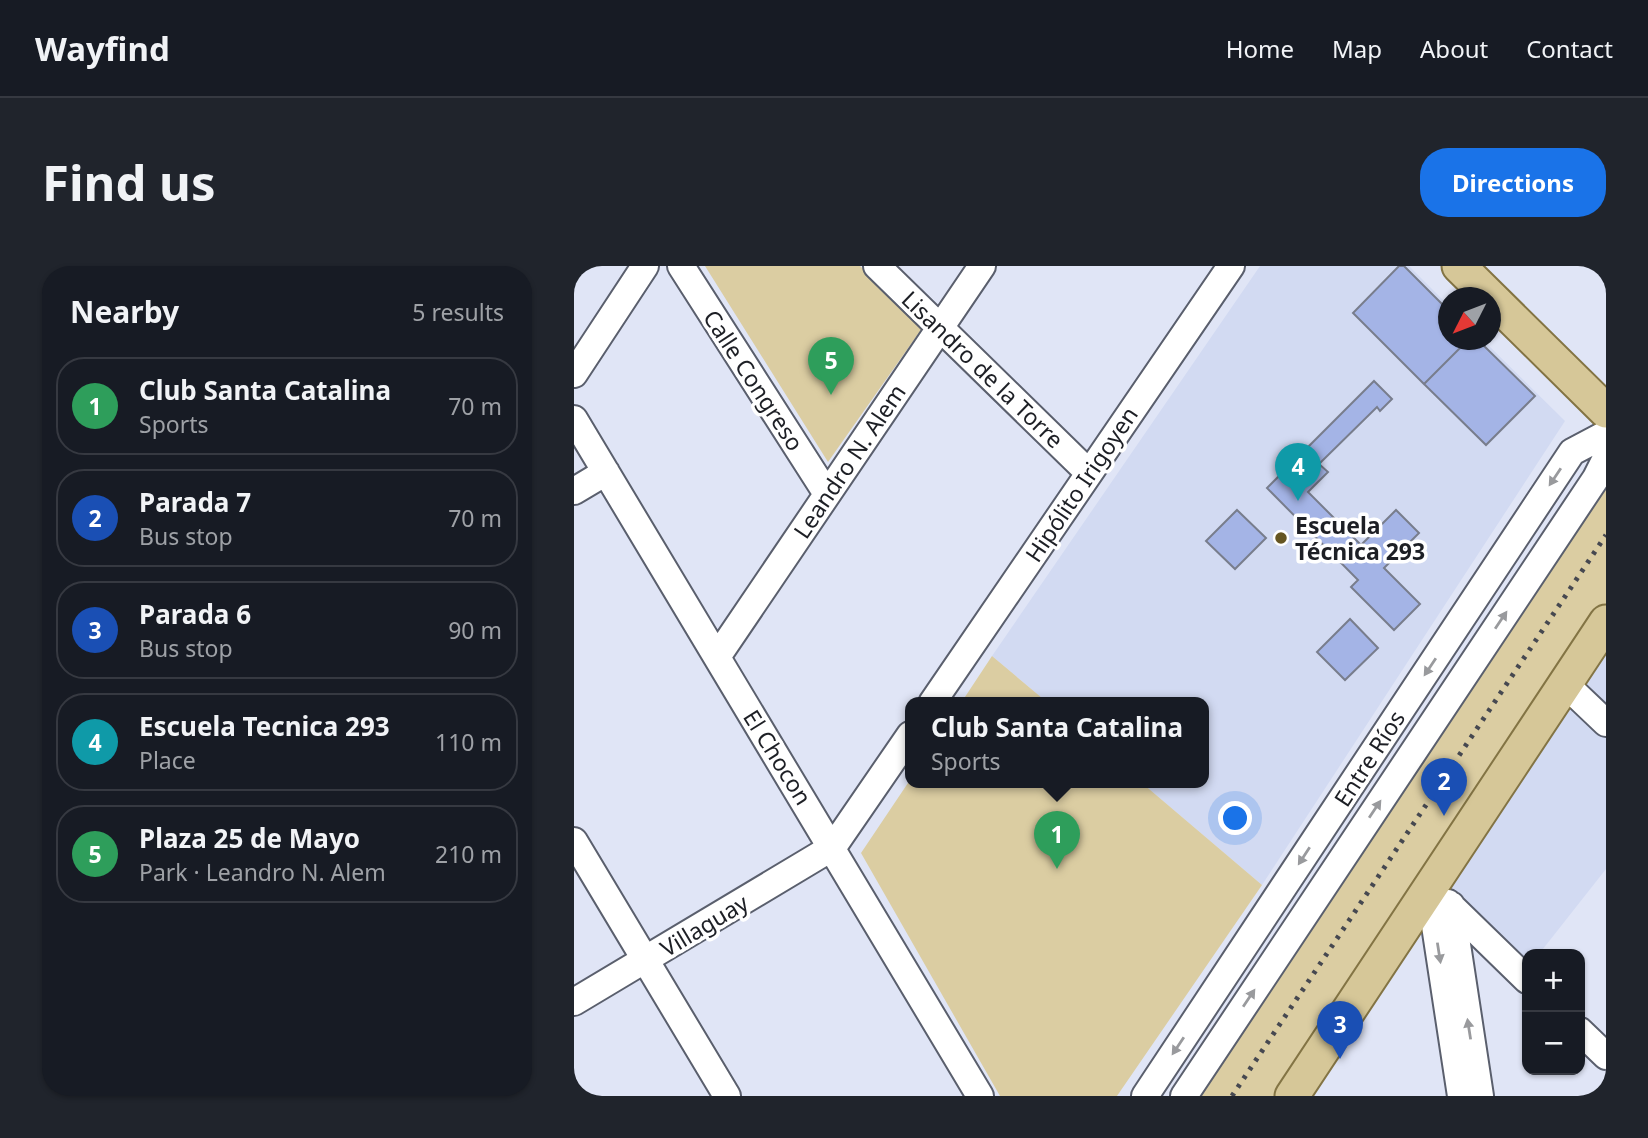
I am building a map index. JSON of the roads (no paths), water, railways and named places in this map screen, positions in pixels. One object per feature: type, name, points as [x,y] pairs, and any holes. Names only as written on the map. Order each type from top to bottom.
[{"type":"main road","points":[[1458,266],[1606,411]]},
{"type":"main road","points":[[1292,1096],[1440,896],[1565,684],[1606,622]]},
{"type":"street","points":[[574,374],[645,266]]},
{"type":"street","name":"Calle Congreso","points":[[681,266],[827,494]]},
{"type":"street","name":"Lisandro de la Torre","points":[[877,266],[1089,472]]},
{"type":"street","name":"Leandro N. Alem","points":[[717,657],[982,266]]},
{"type":"street","name":"Hipólito Irigoyen","points":[[936,697],[1231,266]]},
{"type":"street","name":"El Chocon","points":[[574,419],[980,1096]]},
{"type":"street","name":"Entre Ríos","points":[[1145,1096],[1572,452],[1606,434]]},
{"type":"street","name":"Entre Ríos","points":[[1184,1096],[1596,478],[1606,458]]},
{"type":"street","points":[[574,491],[606,472]]},
{"type":"street","points":[[1565,684],[1606,723]]},
{"type":"street","points":[[1404,705],[1431,725]]},
{"type":"street","points":[[833,847],[905,742]]},
{"type":"street","points":[[574,841],[727,1096]]},
{"type":"street","name":"Villaguay","points":[[574,1002],[833,847]]},
{"type":"street","points":[[1440,896],[1522,975]]},
{"type":"street","points":[[1440,896],[1461,1096]]},
{"type":"street","points":[[1440,896],[1480,1096]]},
{"type":"street","points":[[1264,916],[1292,934]]},
{"type":"street","points":[[1585,1036],[1606,1056]]},
{"type":"railway","points":[[1232,1096],[1606,535]]},
{"type":"place","name":"Plaza 25 de Mayo","points":[[831,395]]},
{"type":"place","name":"Escuela Tecnica 293","points":[[1298,501]]},
{"type":"place","name":"Escuela Técnica 293","points":[[1281,538]]},
{"type":"place","name":"Parada 7","points":[[1444,816]]},
{"type":"place","name":"Club Santa Catalina","points":[[1057,869]]},
{"type":"place","name":"Parada 6","points":[[1340,1059]]}]
